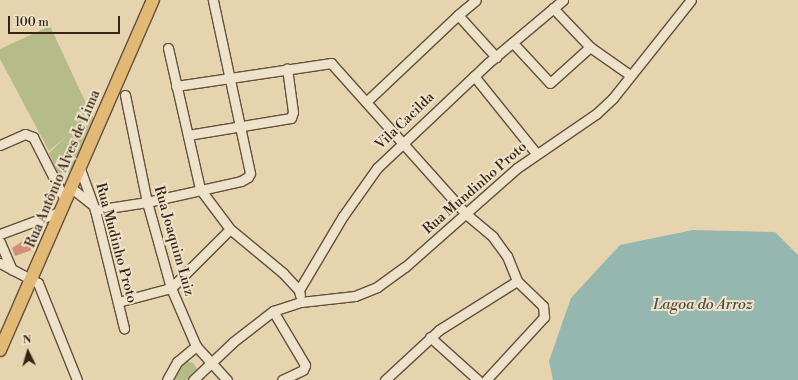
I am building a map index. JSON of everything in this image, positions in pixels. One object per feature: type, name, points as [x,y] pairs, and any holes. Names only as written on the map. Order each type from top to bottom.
[{"type":"main road","name":"Rua Antônio Alves de Lima","points":[[0,350],[79,166],[153,0]]},
{"type":"street","points":[[70,187],[94,207],[147,202],[247,179],[250,173],[213,0]]},
{"type":"street","points":[[366,102],[458,15],[476,0]]},
{"type":"street","name":"Vila Cacilda","points":[[299,290],[343,216],[377,168],[402,142],[474,76],[563,0]]},
{"type":"street","name":"Rua Mundinho Proto","points":[[194,380],[210,363],[256,323],[274,311],[301,302],[355,296],[377,287],[414,259],[467,215],[490,190],[536,153],[596,114],[613,98],[692,0]]},
{"type":"street","points":[[553,8],[590,47],[630,75]]},
{"type":"street","points":[[458,15],[496,57]]},
{"type":"street","points":[[513,42],[550,83],[590,47]]},
{"type":"street","points":[[168,48],[200,189],[230,229],[299,290],[301,302]]},
{"type":"street","points":[[176,86],[287,68],[331,63],[467,215],[493,236],[508,256],[517,281],[543,306],[544,317],[486,380]]},
{"type":"street","points":[[188,135],[292,117],[287,68]]},
{"type":"street","points":[[474,76],[536,153]]},
{"type":"street","name":"Rua Joaquim Luiz","points":[[125,95],[147,202],[171,288],[196,346],[227,380]]},
{"type":"street","points":[[0,145],[19,136],[28,134],[32,136],[65,200]]},
{"type":"street","name":"Rua Mudinho Proto","points":[[79,166],[94,207],[124,328]]},
{"type":"street","points":[[0,234],[59,212]]},
{"type":"street","points":[[118,302],[171,288],[230,229]]},
{"type":"street","points":[[0,242],[12,270]]},
{"type":"street","points":[[0,263],[31,280],[41,288],[77,380]]},
{"type":"street","points":[[385,380],[430,337],[483,300],[517,281]]},
{"type":"street","points":[[274,311],[304,361],[304,368],[285,379]]},
{"type":"street","points":[[430,337],[478,380]]},
{"type":"street","points":[[167,380],[177,362],[196,346]]},
{"type":"green space","points":[[50,26],[91,114],[84,122],[92,115],[94,120],[76,161],[68,174],[62,177],[59,176],[49,153],[67,136],[49,151],[0,59],[0,49]]},
{"type":"green space","points":[[183,360],[193,363],[197,369],[186,380],[171,380]]},
{"type":"water","name":"Lagoa do Arroz","points":[[693,230],[775,232],[798,255],[798,380],[553,380],[549,361],[571,298],[620,245]]},
{"type":"building","points":[[29,237],[30,239],[34,238],[38,245],[35,249],[15,256],[12,248]]}]
